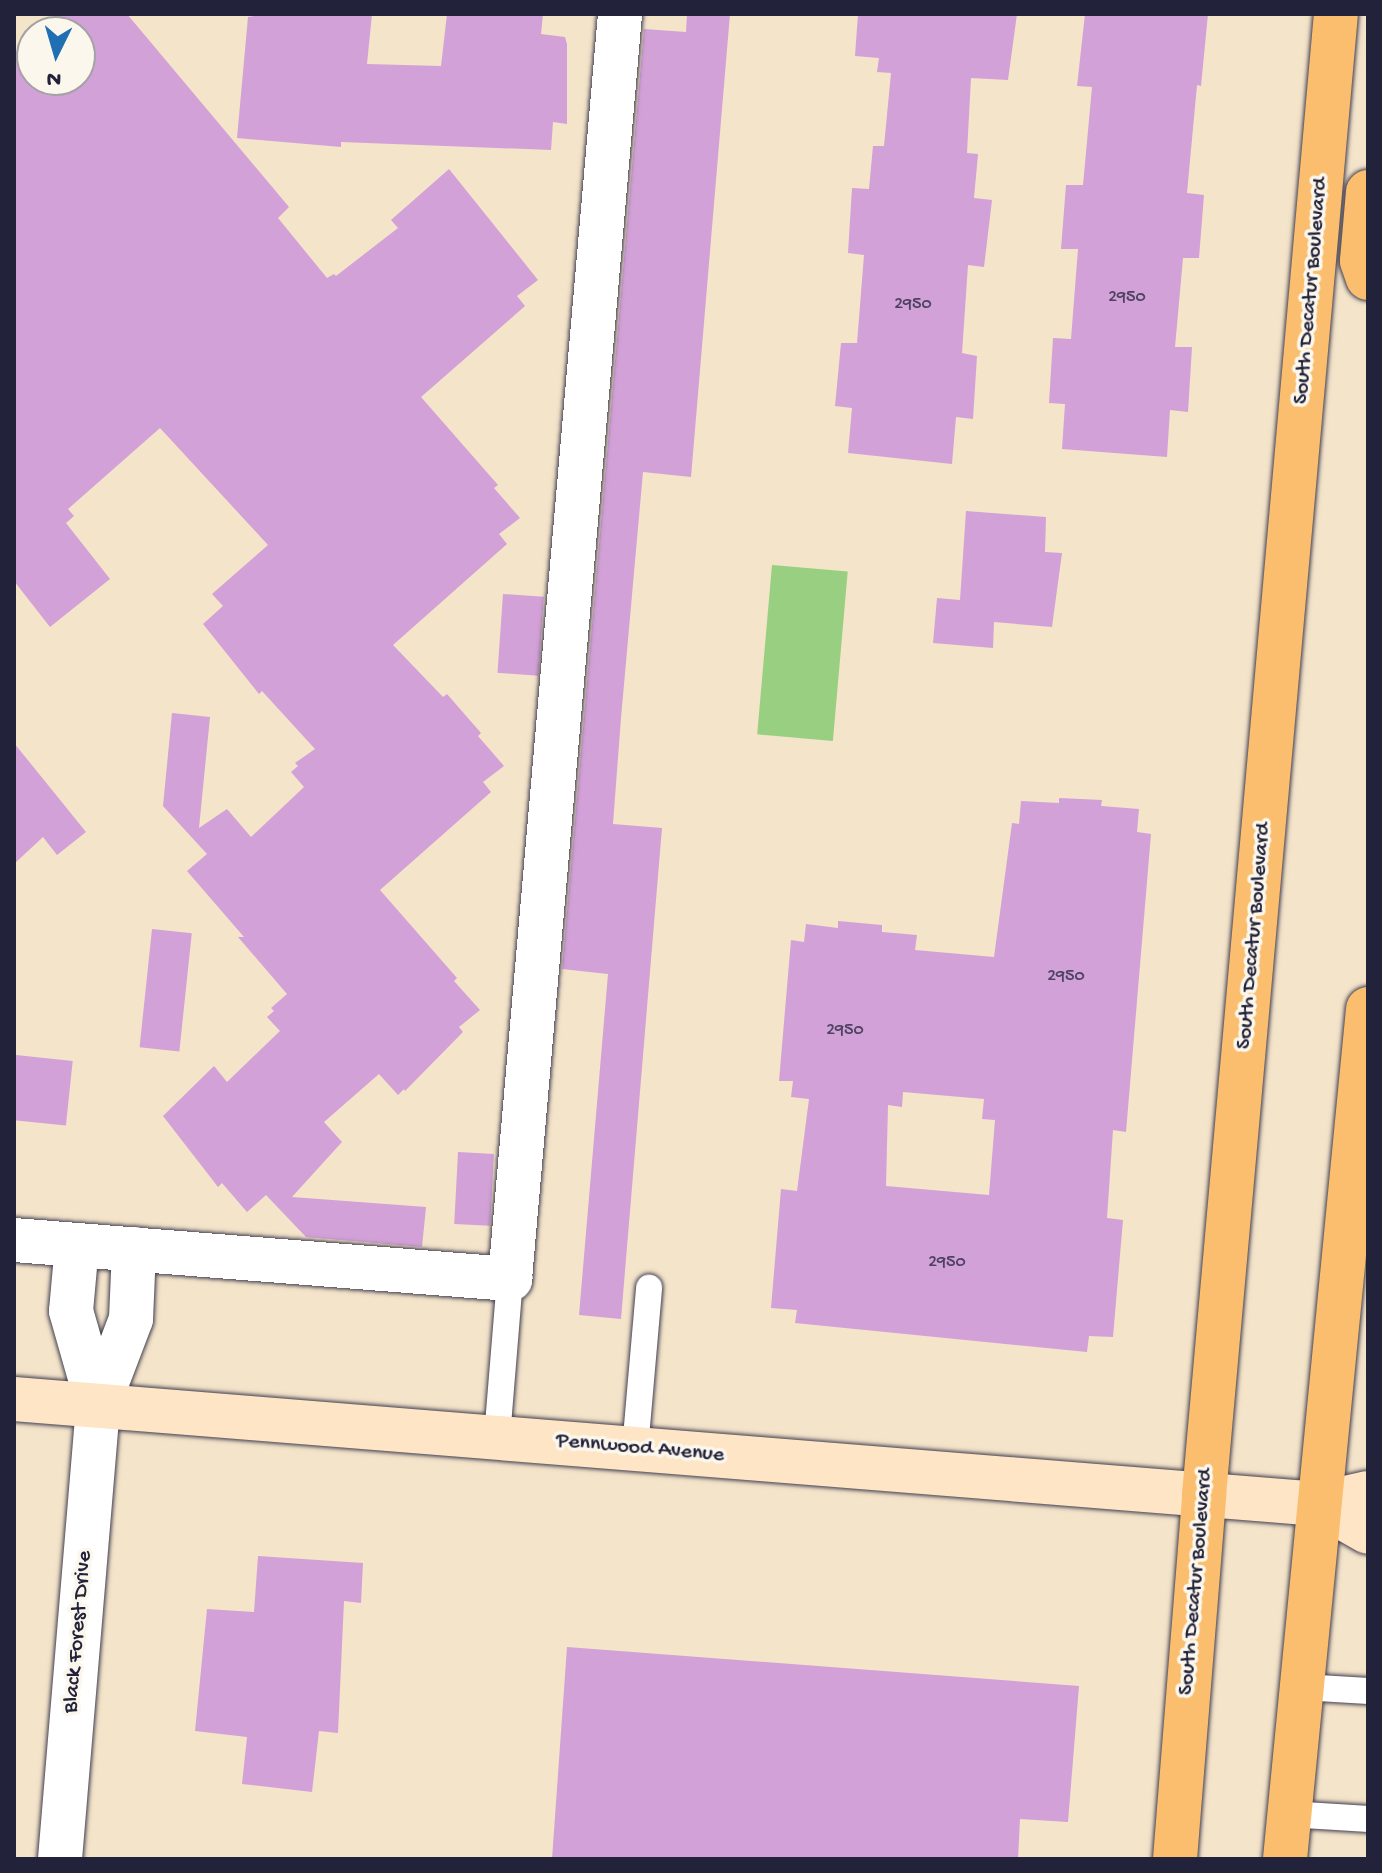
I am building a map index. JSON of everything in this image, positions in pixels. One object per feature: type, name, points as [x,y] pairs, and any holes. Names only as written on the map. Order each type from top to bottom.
[{"type":"main road","name":"South Decatur Boulevard","points":[[1175,1859],[1204,1495],[1336,14]]},
{"type":"main road","points":[[1368,192],[1362,261],[1368,278]]},
{"type":"main road","points":[[1285,1859],[1368,1009]]},
{"type":"street","points":[[14,1240],[510,1279],[620,14]]},
{"type":"street","points":[[77,1245],[71,1311],[98,1406]]},
{"type":"street","points":[[98,1406],[131,1319],[134,1249]]},
{"type":"street","name":"Pennwood Avenue","points":[[14,1399],[1319,1504]]},
{"type":"street","name":"Black Forest Drive","points":[[60,1859],[98,1406]]},
{"type":"street","points":[[1319,1504],[1368,1493]]},
{"type":"street","points":[[1319,1504],[1368,1532]]},
{"type":"lane","points":[[497,1437],[510,1279]]},
{"type":"lane","points":[[635,1449],[649,1288]]},
{"type":"lane","points":[[1302,1687],[1368,1691]]},
{"type":"lane","points":[[1289,1814],[1368,1819]]},
{"type":"green space","points":[[772,565],[848,572],[833,741],[757,734]]},
{"type":"building","points":[[127,14],[289,207],[278,218],[327,278],[336,276],[398,228],[391,220],[449,169],[538,280],[517,296],[525,306],[421,397],[498,485],[494,488],[520,518],[499,534],[507,544],[393,645],[443,697],[447,694],[481,733],[478,736],[504,766],[483,782],[491,792],[380,890],[457,978],[454,981],[480,1010],[459,1027],[463,1032],[405,1091],[398,1095],[379,1074],[324,1122],[342,1142],[292,1197],[426,1207],[422,1247],[306,1237],[266,1195],[247,1212],[222,1183],[218,1187],[163,1116],[214,1066],[227,1082],[280,1031],[267,1017],[274,1011],[271,1008],[287,994],[238,937],[244,937],[187,871],[207,854],[163,806],[172,713],[210,717],[199,828],[227,809],[251,837],[304,787],[291,772],[298,766],[295,763],[315,749],[262,691],[259,694],[203,624],[223,606],[212,594],[268,545],[160,428],[68,509],[74,516],[66,523],[110,579],[50,627],[14,581],[14,53],[16,51],[16,96],[96,96],[96,16],[59,16]]},
{"type":"building","points":[[266,14],[372,14],[367,64],[441,66],[447,14],[543,14],[541,34],[565,37],[567,44],[567,124],[553,122],[551,150],[341,142],[341,147],[237,138],[248,17]]},
{"type":"building","points":[[687,14],[730,14],[691,477],[643,472],[621,718],[613,824],[662,828],[621,1319],[579,1315],[608,974],[562,969],[644,29],[686,32]]},
{"type":"building","points":[[858,14],[1017,14],[1008,80],[971,78],[967,153],[978,154],[974,198],[992,200],[984,267],[968,265],[962,353],[977,356],[973,419],[956,417],[952,464],[848,453],[852,408],[835,406],[841,343],[857,343],[864,255],[848,253],[852,188],[869,189],[873,146],[884,146],[891,73],[877,72],[879,58],[855,56]]},
{"type":"building","points":[[1085,14],[1208,14],[1201,86],[1197,85],[1187,193],[1204,195],[1199,258],[1183,258],[1175,347],[1192,347],[1188,412],[1170,410],[1167,457],[1062,449],[1065,404],[1049,403],[1053,338],[1071,339],[1078,249],[1061,249],[1066,185],[1083,185],[1092,87],[1077,86]]},
{"type":"building","points":[[966,511],[1046,517],[1045,552],[1062,553],[1052,627],[994,622],[993,648],[933,643],[937,598],[960,600]]},
{"type":"building","points":[[503,594],[544,597],[538,676],[497,673]]},
{"type":"building","points":[[14,743],[86,832],[57,855],[43,837],[14,864]]},
{"type":"building","points":[[1059,798],[1102,800],[1101,806],[1139,809],[1137,832],[1151,834],[1126,1132],[1113,1130],[1107,1218],[1123,1220],[1113,1337],[1089,1336],[1087,1352],[795,1323],[797,1310],[771,1308],[781,1189],[797,1191],[809,1099],[791,1097],[793,1081],[779,1081],[791,940],[804,942],[806,924],[838,928],[838,921],[882,925],[882,932],[917,935],[915,950],[994,957],[1012,823],[1019,824],[1021,801],[1059,803]],"holes":[[[903,1092],[984,1099],[982,1119],[995,1120],[989,1195],[886,1186],[888,1105],[902,1107]]]},
{"type":"building","points":[[152,929],[192,933],[179,1052],[140,1047]]},
{"type":"building","points":[[16,1055],[73,1061],[66,1126],[14,1120]]},
{"type":"building","points":[[458,1152],[494,1154],[490,1226],[454,1224]]},
{"type":"building","points":[[258,1556],[363,1563],[361,1603],[344,1601],[338,1733],[319,1731],[312,1792],[242,1784],[247,1737],[195,1731],[207,1609],[254,1612]]},
{"type":"building","points":[[567,1647],[1079,1686],[1068,1822],[1020,1819],[1018,1859],[552,1859]]}]
